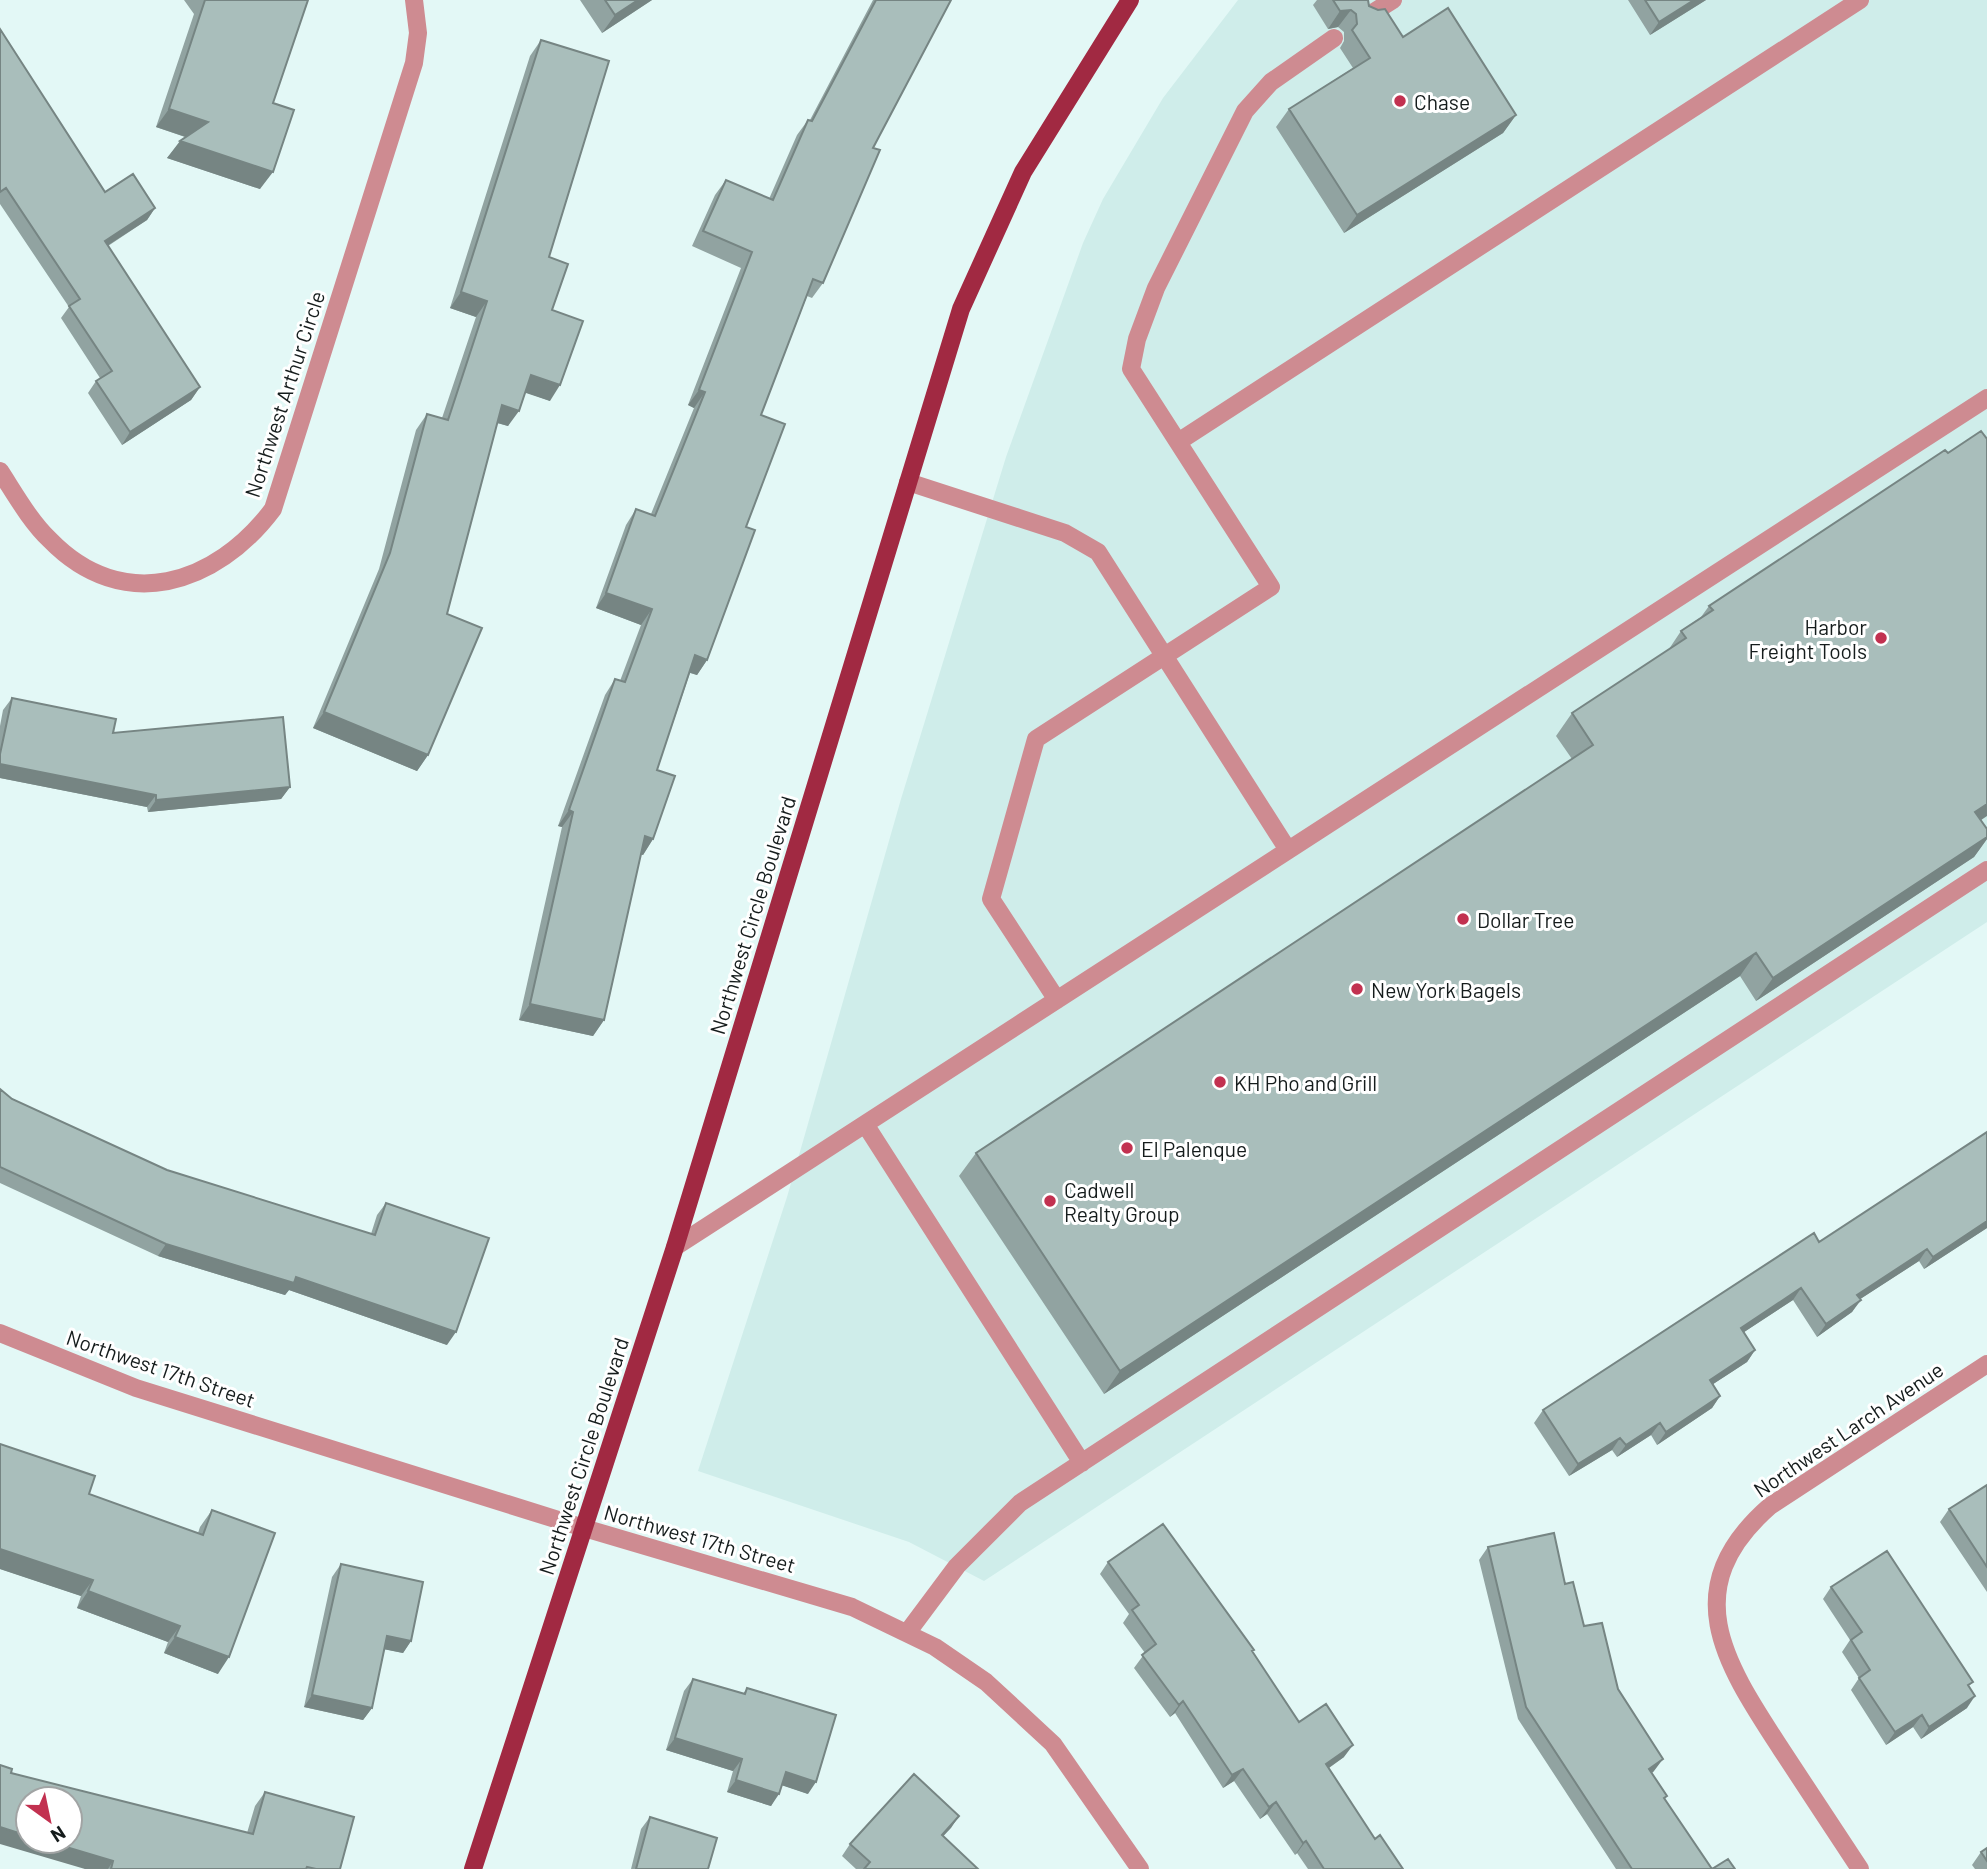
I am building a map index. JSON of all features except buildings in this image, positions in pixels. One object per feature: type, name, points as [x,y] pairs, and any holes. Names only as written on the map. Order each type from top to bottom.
[{"type":"main road","name":"Northwest Circle Boulevard","points":[[473,1869],[675,1247],[961,309],[1023,172],[1130,0]]},
{"type":"street","name":"Northwest Arthur Circle","points":[[0,471],[50,541],[92,572],[118,583],[167,582],[199,573],[228,557],[253,536],[273,509],[414,63],[418,33],[414,0]]},
{"type":"street","points":[[1366,17],[1393,0]]},
{"type":"street","points":[[1178,442],[1860,0]]},
{"type":"street","points":[[1057,1000],[991,899],[1036,739],[1271,587],[1131,369],[1137,339],[1156,288],[1245,111],[1280,74],[1334,38]]},
{"type":"street","points":[[675,1247],[1987,398]]},
{"type":"street","points":[[908,482],[1084,542],[1098,552],[1288,850]]},
{"type":"street","points":[[907,1633],[957,1566],[1020,1503],[1987,870]]},
{"type":"street","points":[[865,1124],[1082,1463]]},
{"type":"street","name":"Northwest 17th Street","points":[[0,1334],[136,1388],[584,1528],[852,1606],[935,1647],[986,1682],[1053,1744],[1140,1869]]},
{"type":"street","name":"Northwest Larch Avenue","points":[[1860,1869],[1740,1687],[1718,1636],[1717,1592],[1731,1550],[1747,1526],[1770,1506],[1987,1364]]},
{"type":"shaded area","points":[[1238,0],[1987,0],[1987,922],[984,1581],[909,1542],[698,1471],[787,1197],[901,799],[1006,457],[1083,243],[1103,199],[1163,98]]},
{"type":"place","name":"Chase","points":[[1400,101]]},
{"type":"place","name":"Harbor Freight Tools","points":[[1881,638]]},
{"type":"place","name":"Dollar Tree","points":[[1463,919]]},
{"type":"place","name":"New York Bagels","points":[[1357,989]]},
{"type":"place","name":"KH Pho and Grill","points":[[1220,1082]]},
{"type":"place","name":"El Palenque","points":[[1127,1148]]},
{"type":"place","name":"Cadwell Realty Group","points":[[1050,1201]]}]
